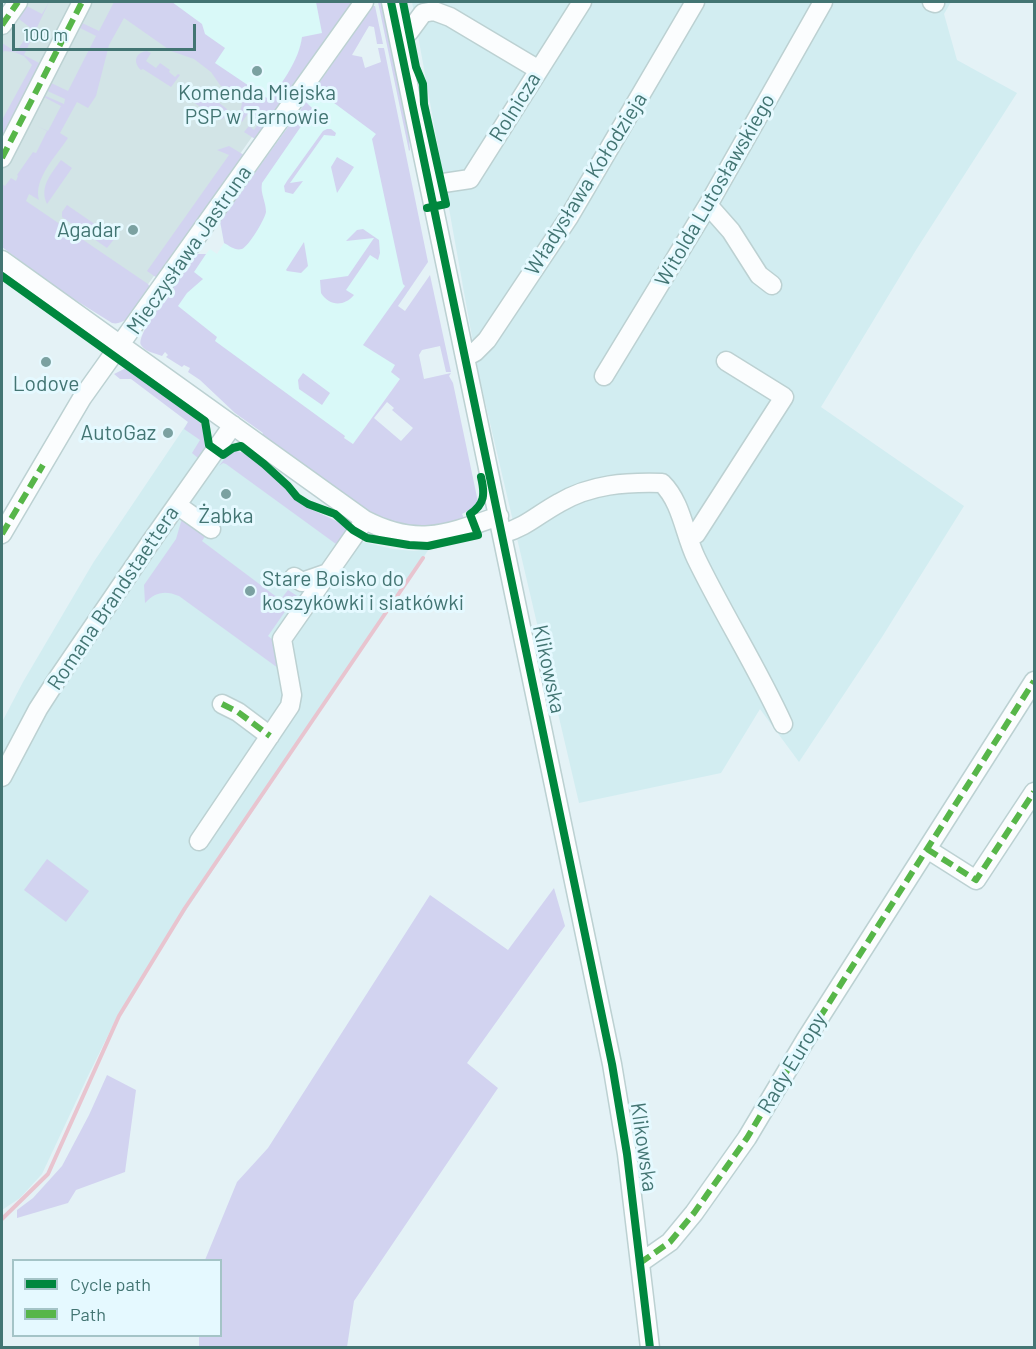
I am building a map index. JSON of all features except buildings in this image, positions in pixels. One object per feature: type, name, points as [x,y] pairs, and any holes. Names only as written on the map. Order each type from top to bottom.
[{"type":"street","points":[[2,25],[17,2]]},
{"type":"street","points":[[3,154],[82,2]]},
{"type":"street","name":"Mieczysława Jastruna","points":[[2,534],[82,398],[364,2]]},
{"type":"street","name":"Klikowska","points":[[391,2],[619,1099],[650,1347]]},
{"type":"street","name":"Rolnicza","points":[[430,185],[470,179],[582,2]]},
{"type":"street","name":"Władysława Kołodzieja","points":[[466,357],[487,340],[569,217],[695,2]]},
{"type":"street","name":"Witolda Lutosławskiego","points":[[604,376],[708,205],[823,2]]},
{"type":"street","points":[[399,38],[409,32],[423,13],[434,11],[450,16],[539,70]]},
{"type":"street","points":[[708,205],[731,231],[759,275],[772,285]]},
{"type":"street","points":[[2,260],[365,520],[389,531],[430,536],[500,525],[522,528],[558,503],[605,485],[662,483],[669,490],[695,556],[765,683],[783,724]]},
{"type":"street","points":[[689,538],[696,534],[784,398],[726,361]]},
{"type":"street","name":"Romana Brandstaettera","points":[[2,777],[38,709],[233,425]]},
{"type":"street","points":[[179,501],[214,525]]},
{"type":"street","points":[[200,840],[290,706],[292,695],[282,639],[365,520]]},
{"type":"street","points":[[313,594],[306,594],[292,581],[302,582],[328,573]]},
{"type":"street","name":"Rady Europy","points":[[640,1263],[670,1242],[694,1213],[747,1138],[806,1039],[1035,681]]},
{"type":"street","points":[[222,704],[238,711],[270,736]]},
{"type":"street","points":[[927,849],[976,880],[1035,792]]},
{"type":"shaded area","points":[[24,2],[126,2],[271,110],[144,290],[2,189],[2,171],[9,158],[2,141],[2,36]]},
{"type":"shaded area","points":[[49,2],[24,55],[43,65],[2,140],[2,120],[32,65],[24,56],[14,52],[4,51],[2,55],[2,43],[16,52],[32,29],[15,16],[23,4],[42,14]]},
{"type":"shaded area","points":[[114,2],[172,2],[202,24],[205,34],[225,48],[215,63],[270,100],[294,62],[302,37],[322,33],[316,2],[353,2],[255,139],[244,132],[249,126],[254,130],[261,120],[249,112],[242,122],[239,119],[242,103],[220,85],[211,72],[194,59],[171,51],[124,18],[109,45],[96,96],[88,108],[77,102],[60,133],[68,138],[39,184],[39,200],[29,194],[26,201],[148,284],[150,287],[134,311],[124,321],[118,323],[112,323],[61,291],[2,247],[2,184],[5,186],[11,178],[16,181],[17,175],[33,152],[36,153],[47,131],[37,126],[48,131],[61,106],[40,95],[64,104],[65,99],[43,89],[47,81],[68,91],[96,36],[76,26],[78,21],[99,31]]},
{"type":"shaded area","name":"Komenda Miejska PSP w Tarnowie","points":[[126,2],[318,2],[325,33],[271,110]]},
{"type":"shaded area","points":[[378,2],[383,3],[407,118],[409,151]]},
{"type":"shaded area","points":[[412,2],[951,2],[944,14],[957,60],[1017,93],[916,250],[821,407],[964,506],[882,637],[799,762],[760,709],[721,773],[579,803],[479,376]]},
{"type":"shaded area","points":[[375,6],[383,44],[377,44],[374,27],[369,26],[352,55],[362,57],[365,68],[381,62],[378,48],[384,48],[428,262],[398,306],[405,311],[430,275],[451,372],[446,372],[440,346],[422,350],[419,355],[424,379],[451,373],[449,376],[453,383],[478,502],[462,514],[465,520],[420,529],[374,518],[261,436],[263,433],[235,413],[200,380],[188,372],[190,368],[184,365],[182,367],[166,357],[168,355],[165,352],[162,356],[148,351],[141,345],[141,338],[146,328],[174,285],[197,254],[206,254],[194,272],[203,279],[187,293],[178,306],[217,337],[215,341],[353,444],[400,379],[391,372],[395,365],[363,345],[405,286],[372,139],[376,134],[322,94],[320,97],[314,90]],"holes":[[[387,402],[394,408],[392,410],[413,428],[401,441],[374,418]]]},
{"type":"shaded area","points":[[147,51],[151,53],[146,61],[156,68],[160,63],[175,77],[180,75],[171,87],[138,67],[136,58],[140,53]]},
{"type":"shaded area","points":[[325,80],[373,115],[409,290],[373,343],[409,366],[353,444],[163,305],[200,254],[206,254],[210,249],[217,254],[224,243],[220,221],[314,90],[315,92]]},
{"type":"shaded area","points":[[197,87],[201,89],[198,95],[204,100],[209,95],[227,109],[224,118],[219,120],[189,99]]},
{"type":"shaded area","points":[[306,102],[313,109],[262,183],[266,212],[263,220],[245,247],[233,248],[224,243],[220,221]]},
{"type":"shaded area","points":[[327,129],[336,133],[335,136],[324,135],[290,183],[303,181],[293,194],[285,192],[284,186],[287,181],[323,131]]},
{"type":"shaded area","points":[[229,146],[244,155],[157,278],[147,271],[229,155],[217,150]]},
{"type":"shaded area","points":[[337,157],[354,167],[337,193],[331,167]]},
{"type":"shaded area","points":[[61,160],[72,168],[47,204],[45,186]]},
{"type":"shaded area","points":[[67,205],[115,238],[107,248],[62,217],[62,212]]},
{"type":"shaded area","points":[[363,229],[379,240],[378,260],[370,255],[346,290],[354,295],[350,299],[346,302],[332,303],[321,293],[320,280],[348,276],[374,238],[346,241],[357,230]]},
{"type":"shaded area","points":[[304,242],[308,266],[301,273],[287,271],[286,270]]},
{"type":"shaded area","points":[[126,368],[202,424],[205,448],[198,458],[192,453],[200,440],[184,429],[188,422],[131,379],[120,379],[114,374]]},
{"type":"shaded area","points":[[303,373],[330,393],[322,405],[299,389],[298,380]]},
{"type":"shaded area","points":[[188,422],[335,530],[363,542],[393,549],[414,551],[429,549],[140,979],[118,1015],[42,1174],[20,1198],[2,1210],[2,722],[93,563]]},
{"type":"shaded area","points":[[235,451],[251,457],[305,505],[347,527],[344,540],[336,550],[333,549],[336,544],[226,464],[219,466]]},
{"type":"shaded area","points":[[183,515],[208,532],[202,541],[274,595],[281,599],[288,590],[302,599],[299,608],[291,603],[268,636],[279,645],[278,668],[179,596],[160,593],[145,603],[144,585],[176,539]]},
{"type":"shaded area","points":[[47,859],[89,891],[66,922],[24,890]]},
{"type":"shaded area","points":[[554,888],[565,926],[467,1063],[498,1088],[354,1301],[347,1347],[199,1347],[199,1337],[222,1337],[222,1259],[205,1259],[237,1182],[268,1148],[430,895],[508,950]]},
{"type":"shaded area","points":[[107,1075],[136,1090],[125,1172],[76,1190],[68,1203],[17,1218],[17,1210],[33,1198],[62,1166]]},
{"type":"waterway","points":[[2,1219],[48,1174],[119,1016],[185,908],[423,558]]},
{"type":"marked path","points":[[2,25],[18,2]]},
{"type":"marked path","points":[[2,158],[82,2]]},
{"type":"marked path","points":[[2,534],[43,465]]},
{"type":"marked path","points":[[640,1263],[670,1242],[694,1213],[747,1138],[806,1039],[1034,681]]},
{"type":"marked path","points":[[222,704],[238,712],[270,736]]},
{"type":"marked path","points":[[927,849],[976,880],[1034,792]]},
{"type":"cycle path","points":[[391,2],[612,1064],[627,1154],[650,1348]]},
{"type":"cycle path","points":[[403,2],[416,67],[423,84],[424,104],[446,204],[427,208]]},
{"type":"cycle path","points":[[2,276],[205,421],[209,445],[223,455],[241,446],[264,464],[297,497],[308,504],[335,514],[353,530],[367,538],[428,546],[478,535],[470,514],[479,506],[483,498],[481,477]]},
{"type":"place","name":"Komenda Miejska PSP w Tarnowie","points":[[257,71]]},
{"type":"place","name":"Agadar","points":[[133,230]]},
{"type":"place","name":"Lodove","points":[[46,362]]},
{"type":"place","name":"AutoGaz","points":[[168,433]]},
{"type":"place","name":"Żabka","points":[[226,494]]},
{"type":"place","name":"Stare Boisko do koszykówki i siatkówki","points":[[250,591]]}]
